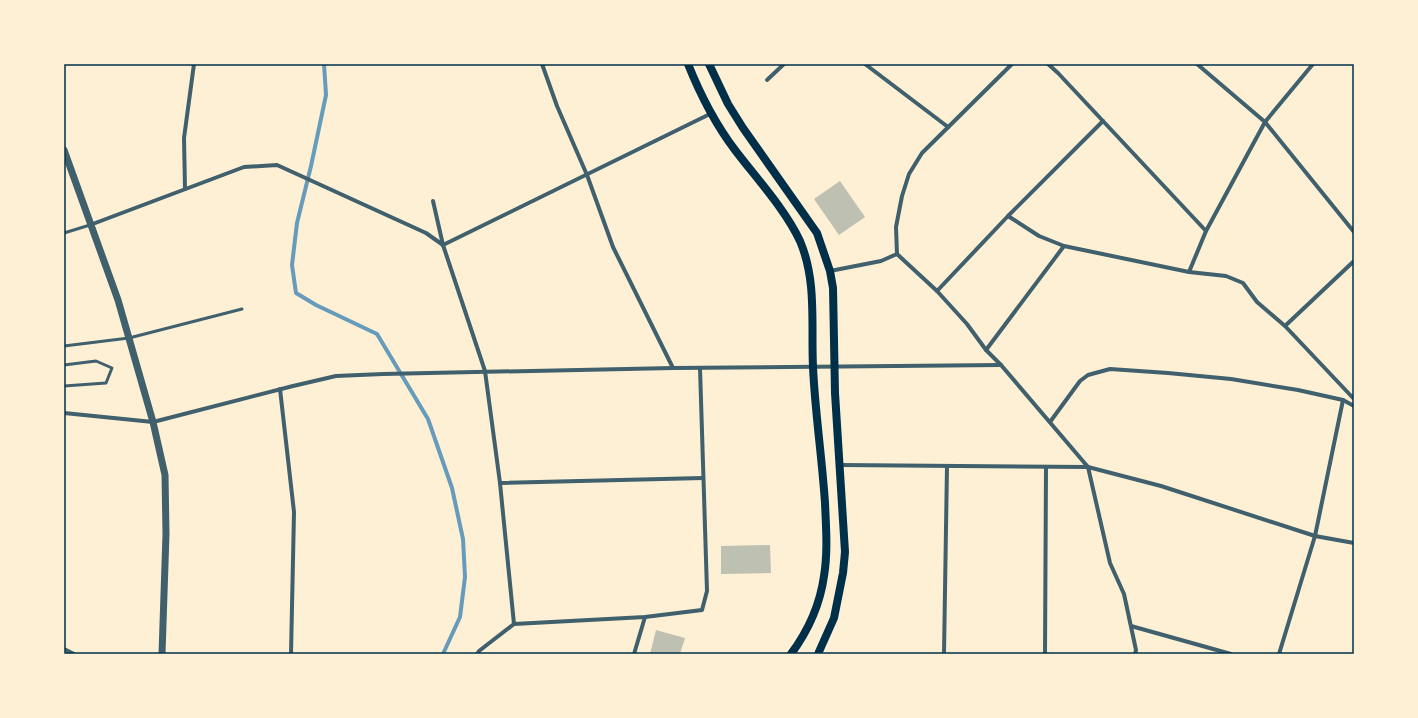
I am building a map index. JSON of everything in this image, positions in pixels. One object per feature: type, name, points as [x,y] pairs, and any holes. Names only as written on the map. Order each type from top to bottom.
[{"type":"main road","points":[[688,64],[723,133],[792,226],[806,258],[810,273],[812,294],[813,367],[822,466],[826,526],[826,561],[822,592],[817,607],[805,634],[791,654]]},
{"type":"main road","points":[[709,64],[728,104],[743,128],[817,233],[830,271],[833,288],[834,367],[845,552],[843,573],[834,618],[818,654]]},
{"type":"street","points":[[185,189],[184,138],[194,64]]},
{"type":"street","points":[[542,64],[557,106],[587,175],[613,247],[673,368]]},
{"type":"street","points":[[767,80],[784,64]]},
{"type":"street","points":[[865,64],[948,127]]},
{"type":"street","points":[[1012,64],[922,153],[909,174],[902,196],[896,227],[897,254],[937,291],[967,324],[986,350],[1001,365],[1088,467],[1110,563],[1124,594],[1136,654]]},
{"type":"street","points":[[1048,64],[1206,231]]},
{"type":"street","points":[[1197,64],[1265,122],[1354,232]]},
{"type":"street","points":[[1189,272],[1206,231],[1265,122],[1313,64]]},
{"type":"street","points":[[443,245],[712,113]]},
{"type":"street","points":[[937,291],[1008,216],[1103,121]]},
{"type":"street","points":[[64,150],[118,300],[153,422],[165,475],[166,534],[162,654]]},
{"type":"street","points":[[90,225],[244,167],[277,166],[426,233],[443,245]]},
{"type":"street","points":[[433,201],[443,245],[485,371],[500,483],[514,624]]},
{"type":"street","points":[[1008,216],[1039,236],[1064,246],[1189,272],[1226,276],[1243,283],[1257,302],[1285,326],[1354,399]]},
{"type":"street","points":[[986,350],[1064,246]]},
{"type":"street","points":[[830,271],[881,261],[897,254]]},
{"type":"street","points":[[1285,326],[1354,261]]},
{"type":"street","points":[[64,413],[153,422],[336,376],[485,371],[1001,365]]},
{"type":"street","points":[[477,654],[514,624],[644,616],[702,610],[707,591],[700,368]]},
{"type":"street","points":[[1050,422],[1080,381],[1088,374],[1110,369],[1231,379],[1298,390],[1344,400],[1354,406]]},
{"type":"street","points":[[280,389],[294,512],[291,654]]},
{"type":"street","points":[[1279,654],[1316,536],[1344,400]]},
{"type":"street","points":[[840,464],[1088,467],[1161,486],[1316,536],[1354,543]]},
{"type":"street","points":[[944,654],[948,466]]},
{"type":"street","points":[[1045,654],[1046,467]]},
{"type":"street","points":[[500,483],[703,478]]},
{"type":"street","points":[[634,654],[644,616]]},
{"type":"street","points":[[1131,626],[1231,654]]},
{"type":"street","points":[[64,650],[74,654]]},
{"type":"lane","points":[[64,233],[90,225]]},
{"type":"lane","points":[[64,346],[129,338],[242,310]]},
{"type":"lane","points":[[64,365],[96,361],[112,368],[106,383],[64,386]]},
{"type":"building","points":[[840,181],[865,217],[839,235],[814,199]]},
{"type":"building","points":[[770,545],[771,573],[721,574],[721,546]]},
{"type":"building","points":[[656,630],[685,638],[680,654],[650,654]]},
{"type":"waterway","points":[[324,64],[326,95],[297,223],[292,265],[296,293],[316,305],[377,334],[428,419],[452,488],[463,539],[465,577],[460,617],[443,654]]}]
